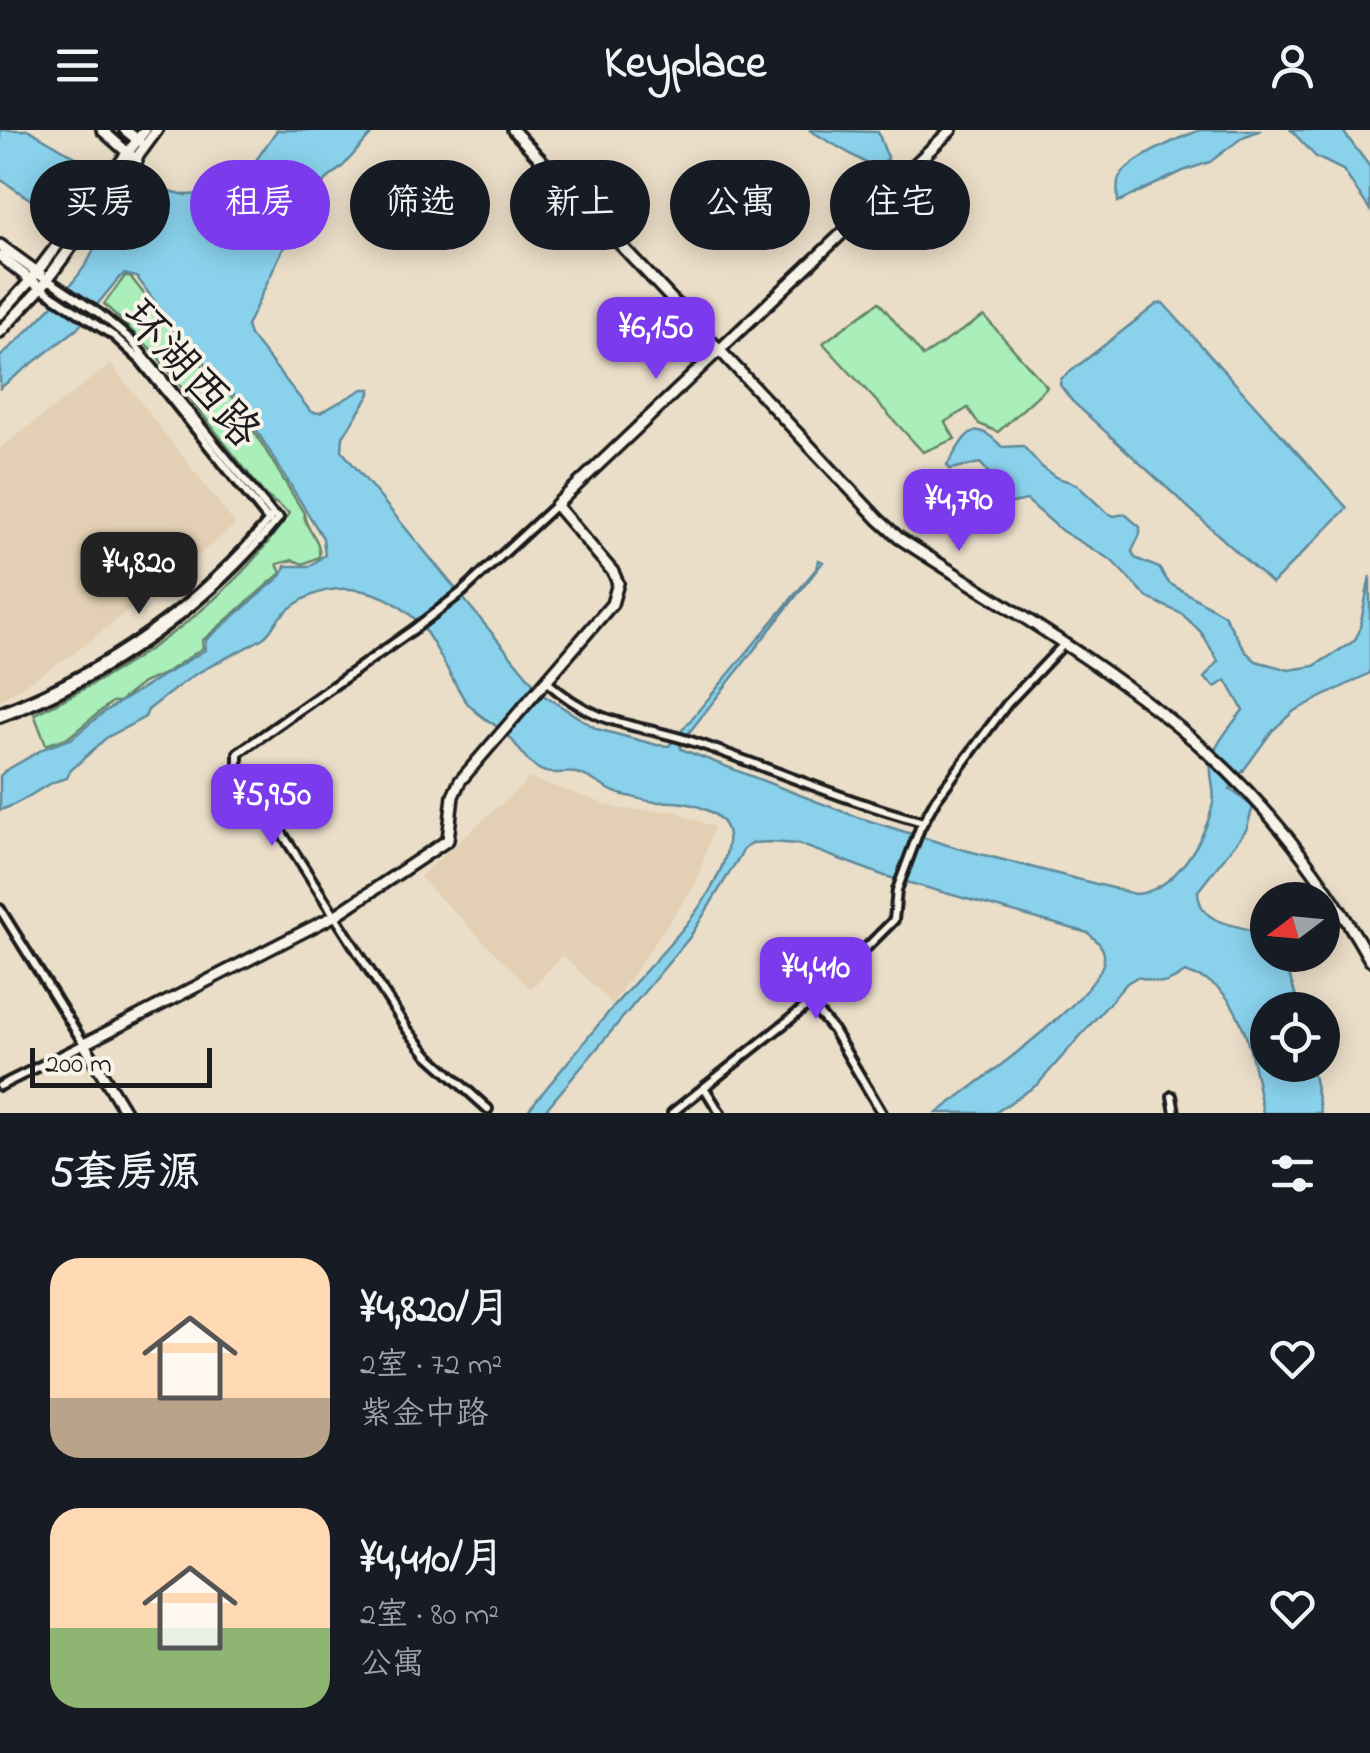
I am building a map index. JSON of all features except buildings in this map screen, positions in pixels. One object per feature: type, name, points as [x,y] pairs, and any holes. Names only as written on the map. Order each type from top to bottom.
[{"type":"street","points":[[102,130],[136,160]]},
{"type":"street","points":[[125,130],[142,143]]},
{"type":"street","points":[[137,160],[145,130]]},
{"type":"street","points":[[0,314],[33,277],[126,152],[157,130]]},
{"type":"street","points":[[513,130],[899,538],[1156,709],[1242,784],[1279,826],[1370,960]]},
{"type":"street","points":[[488,1109],[428,1055],[238,764],[238,754],[462,592],[951,130]]},
{"type":"street","name":"环湖西路","points":[[0,245],[33,277]]},
{"type":"street","points":[[0,332],[49,286],[71,250]]},
{"type":"street","name":"环湖西路","points":[[0,256],[100,314],[155,366],[274,520]]},
{"type":"street","name":"环湖西路","points":[[49,286],[140,360],[274,520]]},
{"type":"street","points":[[0,1086],[336,915],[448,840],[453,796],[460,781],[612,604],[618,592],[613,572],[556,505]]},
{"type":"street","points":[[0,715],[70,681],[150,631],[218,576],[274,520]]},
{"type":"street","points":[[672,1113],[810,1003],[894,920],[897,890],[936,800],[1007,704],[1062,644]]},
{"type":"street","points":[[545,682],[570,702],[614,723],[696,742],[922,825]]},
{"type":"street","points":[[0,910],[126,1113]]},
{"type":"street","points":[[810,1003],[833,1030],[882,1113]]},
{"type":"street","points":[[704,1088],[720,1113]]},
{"type":"street","points":[[1172,1096],[1175,1113]]},
{"type":"shaded area","points":[[111,364],[236,525],[75,653],[0,700],[0,448]]},
{"type":"shaded area","points":[[530,778],[620,809],[674,811],[714,827],[696,884],[612,1004],[563,955],[531,989],[419,877]]},
{"type":"green space","points":[[125,276],[130,276],[181,342],[235,400],[304,513],[318,544],[319,557],[303,564],[293,560],[277,564],[281,573],[202,641],[203,648],[143,683],[119,702],[112,702],[69,737],[46,745],[34,714],[141,655],[208,605],[265,546],[289,513],[265,495],[154,352],[104,304]]},
{"type":"green space","points":[[879,302],[923,356],[984,316],[1047,387],[998,432],[979,424],[968,408],[945,422],[955,439],[923,452],[823,343]]},
{"type":"water","points":[[0,130],[29,130],[81,160],[30,160],[30,199],[0,179]]},
{"type":"water","points":[[277,130],[375,130],[330,177],[330,160],[256,160]]},
{"type":"water","points":[[809,130],[878,132],[888,159],[861,160]]},
{"type":"water","points":[[1200,130],[1261,130],[1243,137],[1210,162],[1118,202],[1118,181],[1124,171],[1155,150]]},
{"type":"water","points":[[1291,130],[1342,130],[1370,167],[1370,210],[1343,170],[1316,157]]},
{"type":"water","points":[[170,191],[190,195],[190,250],[283,250],[247,326],[250,335],[311,412],[320,413],[363,389],[370,389],[343,437],[342,451],[543,695],[597,729],[669,746],[816,569],[819,560],[823,562],[680,744],[681,749],[857,817],[957,848],[1135,894],[1163,884],[1196,847],[1214,798],[1212,757],[1243,710],[1226,680],[1215,687],[1204,678],[1218,661],[1201,632],[1182,614],[1148,598],[1111,560],[1062,531],[1027,500],[1008,504],[980,463],[950,469],[947,465],[965,438],[976,431],[992,437],[1002,447],[1023,446],[1042,467],[1055,477],[1076,484],[1106,512],[1114,516],[1125,514],[1140,527],[1132,551],[1135,558],[1159,568],[1169,583],[1224,615],[1245,651],[1256,661],[1289,670],[1314,666],[1354,641],[1370,576],[1370,673],[1294,711],[1272,731],[1230,789],[1253,807],[1246,830],[1198,891],[1200,904],[1214,919],[1250,930],[1250,972],[1288,972],[1294,992],[1250,992],[1250,1051],[1232,1005],[1208,981],[1185,972],[1166,982],[1137,977],[1127,983],[1038,1084],[995,1113],[937,1113],[1032,1040],[1082,995],[1098,975],[1104,958],[1097,941],[1088,933],[885,876],[799,844],[752,843],[744,849],[690,937],[543,1113],[526,1113],[698,909],[723,864],[727,831],[715,815],[693,805],[642,800],[617,793],[582,775],[539,769],[508,736],[467,703],[416,620],[384,598],[350,589],[315,594],[298,603],[263,638],[196,674],[148,710],[145,717],[106,738],[67,778],[0,810],[0,776],[5,771],[45,748],[71,739],[104,712],[205,650],[206,640],[282,575],[285,566],[310,566],[325,555],[323,538],[236,397],[176,331],[137,277],[124,274],[119,278],[77,329],[0,388],[0,357],[70,285],[93,250],[170,250]]},
{"type":"water","points":[[1163,303],[1347,508],[1272,584],[1072,401],[1060,385],[1061,379]]},
{"type":"water","points":[[1257,1082],[1315,1082],[1321,1113],[1263,1113]]}]
